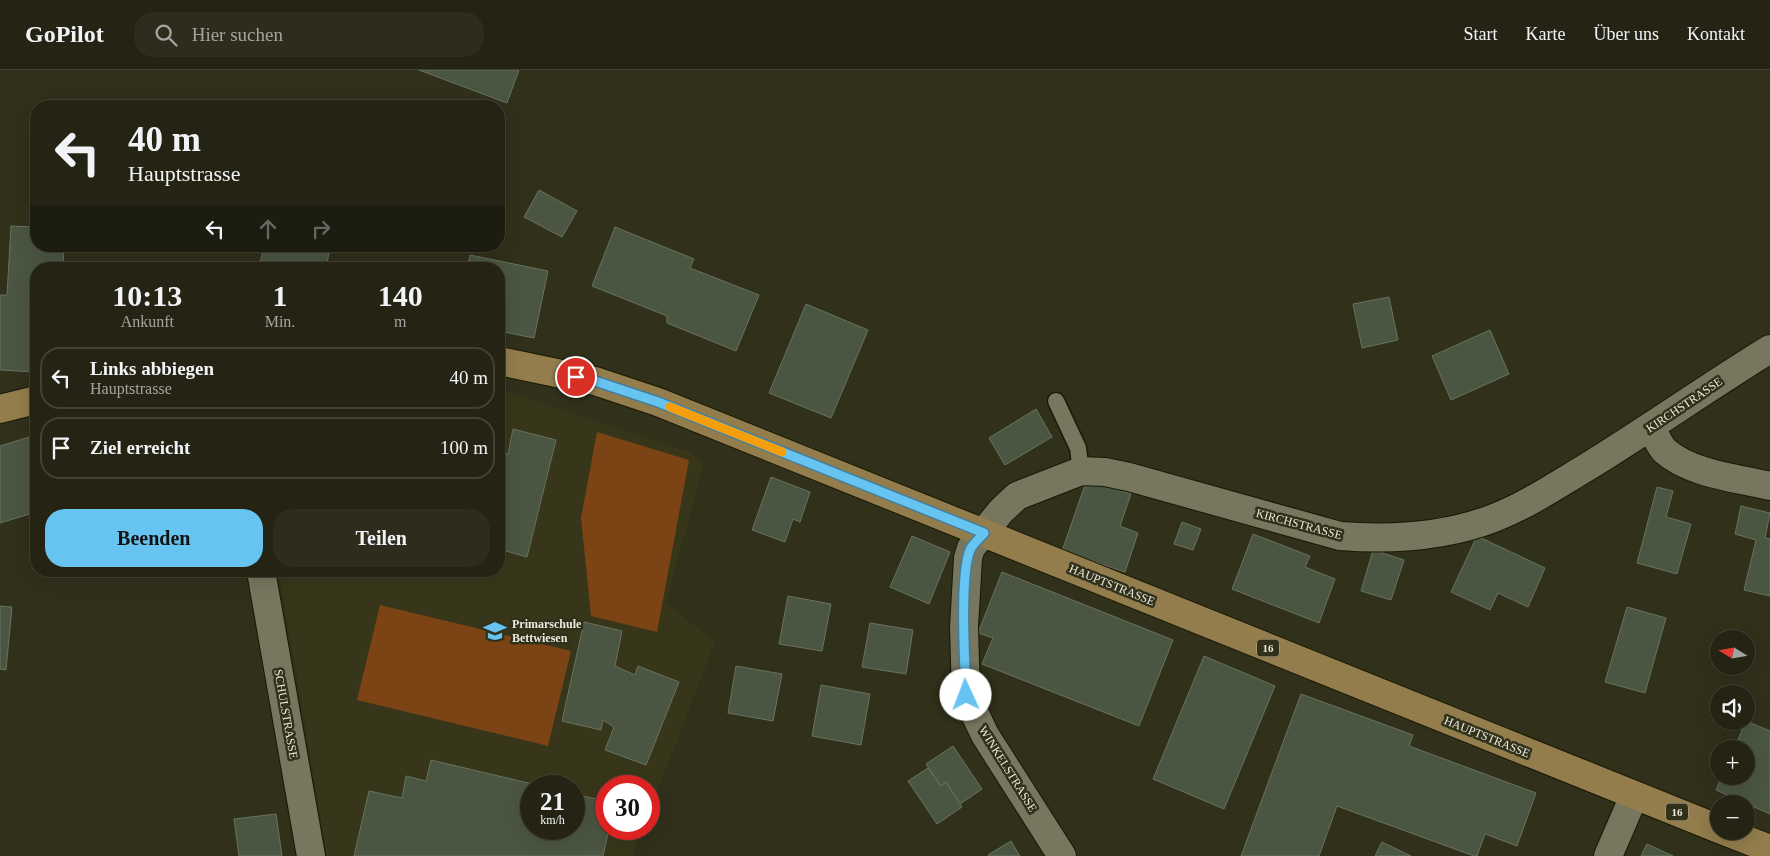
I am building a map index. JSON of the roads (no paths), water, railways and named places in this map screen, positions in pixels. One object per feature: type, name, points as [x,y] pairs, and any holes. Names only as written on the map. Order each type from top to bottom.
[{"type":"main road","name":"HAUPTSTRASSE","points":[[505,362],[595,381],[658,402],[1710,826]]},
{"type":"main road","points":[[0,409],[30,402]]},
{"type":"main road","points":[[1747,840],[1770,849]]},
{"type":"street","name":"KIRCHSTRASSE","points":[[984,533],[1001,511],[1017,496],[1081,471],[1104,472],[1129,477],[1340,536],[1373,539],[1416,536],[1460,528],[1494,518],[1546,492],[1651,427],[1770,349]]},
{"type":"street","points":[[1651,427],[1664,450],[1683,462],[1698,468],[1770,486]]},
{"type":"street","name":"WINKELSTRASSE","points":[[984,533],[971,548],[967,568],[964,627],[966,695],[985,735],[1062,856]]},
{"type":"street","name":"SCHULSTRASSE","points":[[262,577],[311,856]]},
{"type":"street","points":[[1608,856],[1634,796]]},
{"type":"lane","points":[[1056,401],[1078,448],[1081,471]]},
{"type":"place","name":"Primarschule Bettwiesen","points":[[495,631]]}]
